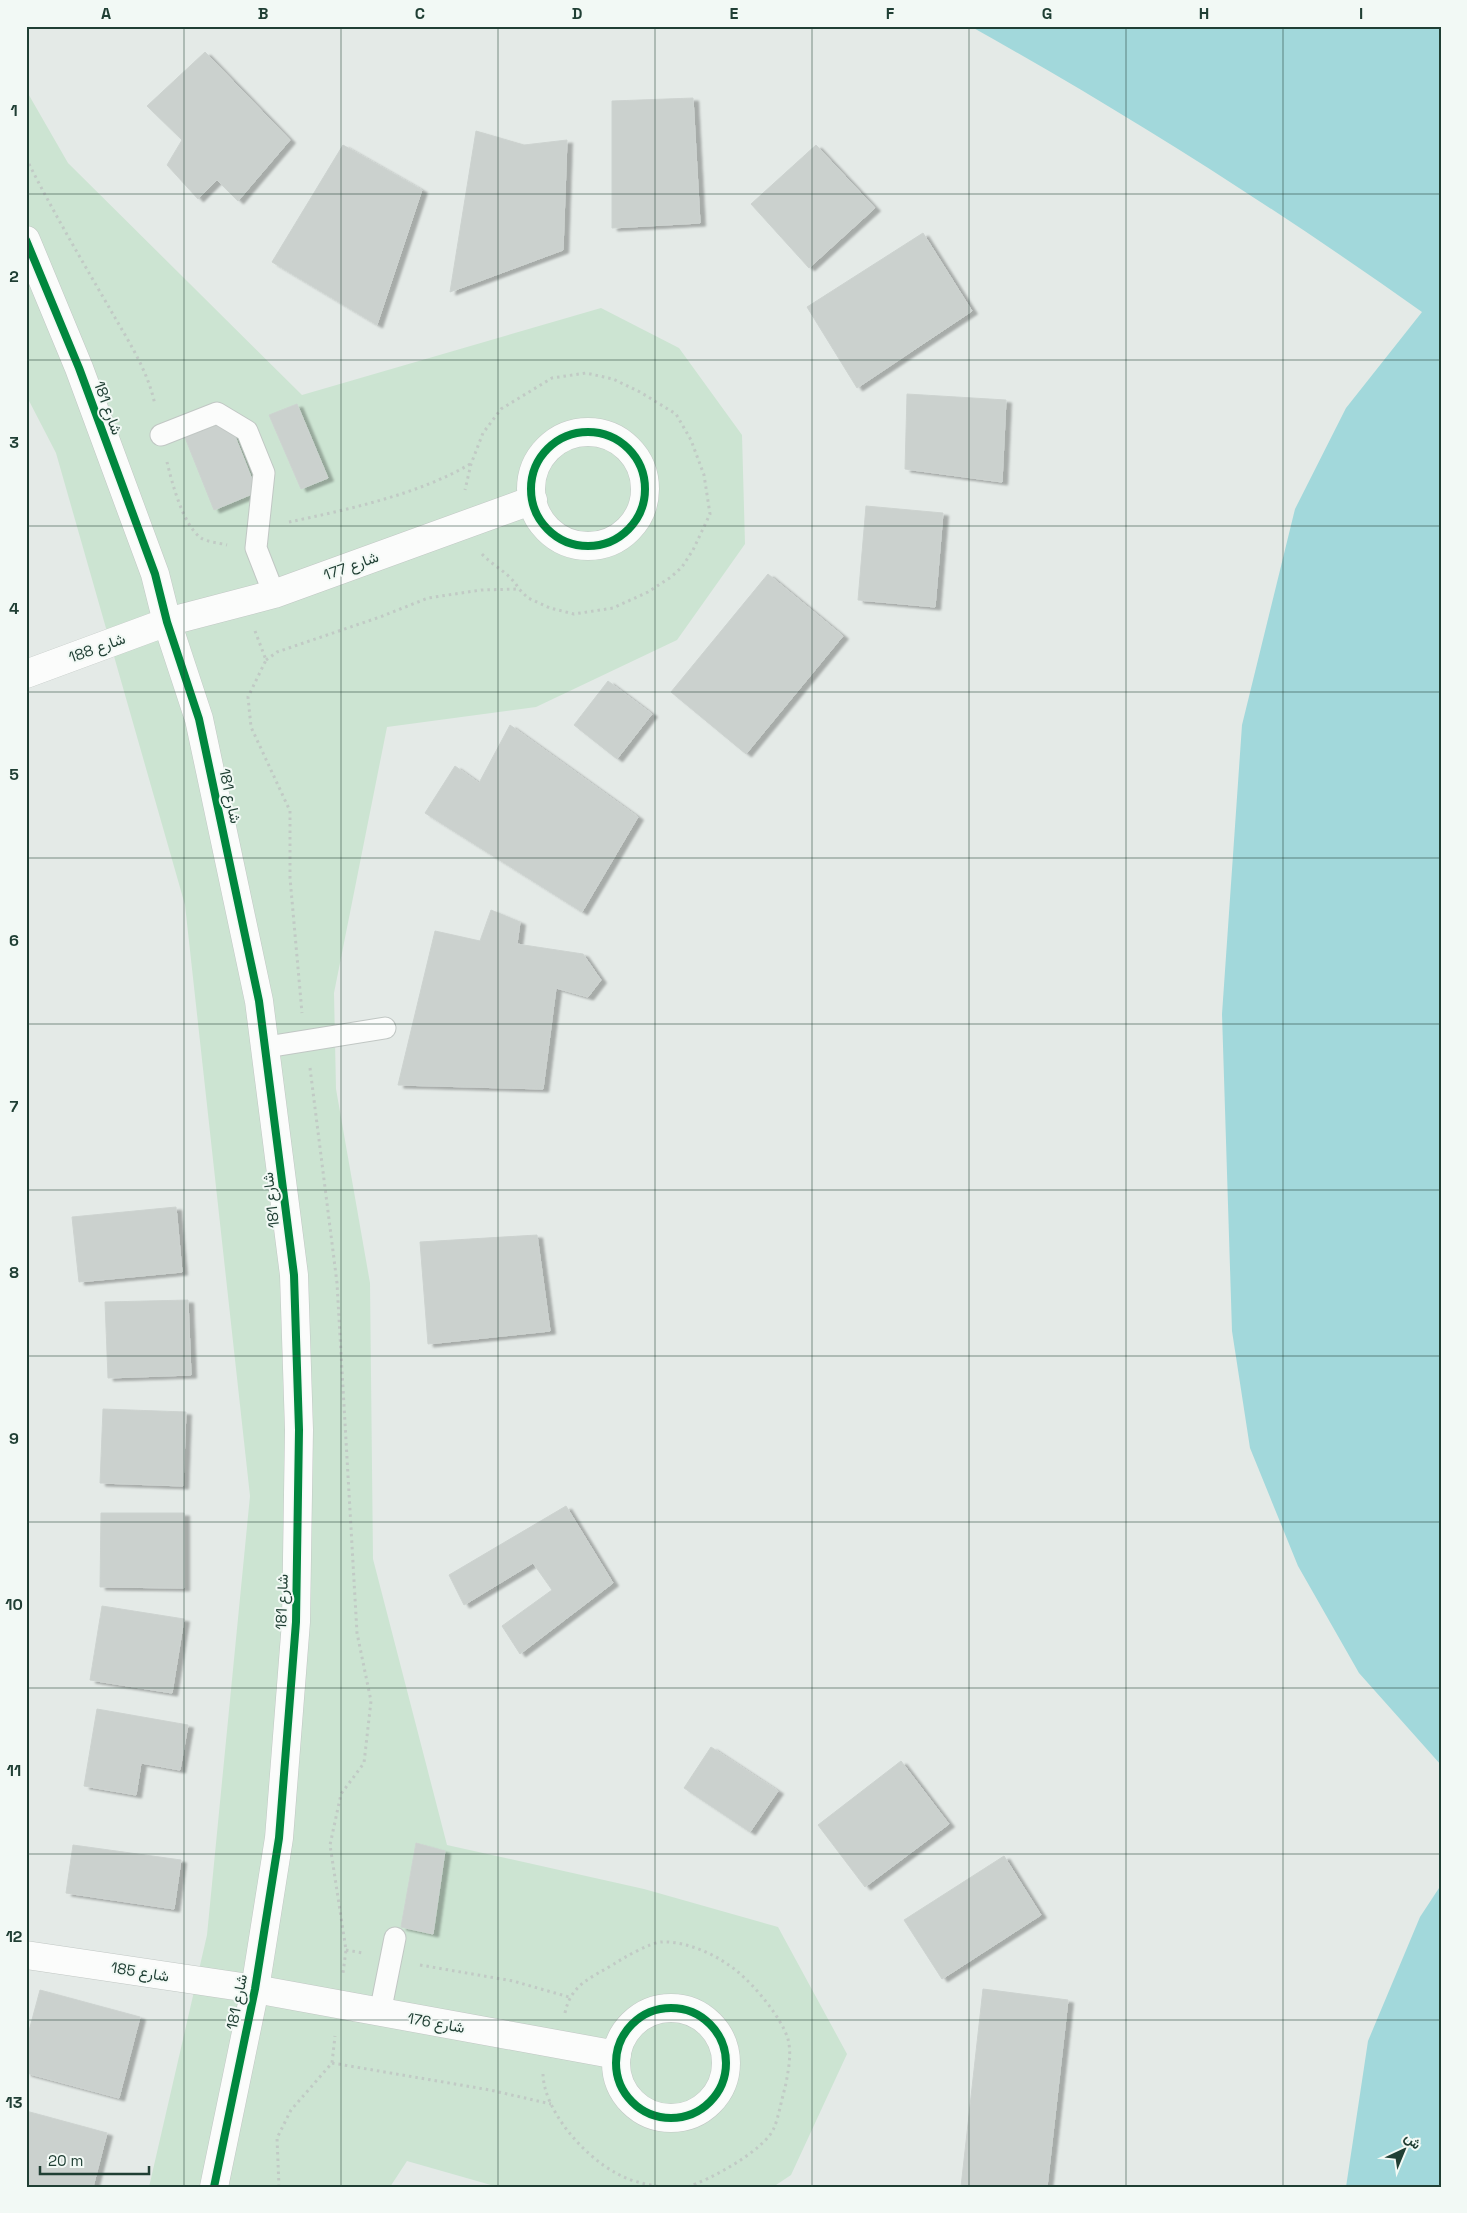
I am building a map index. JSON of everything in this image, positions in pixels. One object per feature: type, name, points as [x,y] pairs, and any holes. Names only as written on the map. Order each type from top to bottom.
[{"type":"street","name":"شارع 181","points":[[26,240],[79,368],[155,574],[167,622],[199,719],[253,964],[267,1047],[294,1275],[299,1430],[296,1622],[279,1838],[254,1989],[214,2187]]},
{"type":"street","points":[[592,432],[618,441],[638,460],[643,475],[644,498],[636,520],[626,531],[607,543],[578,545],[562,540],[549,530],[538,516],[532,500],[532,480],[538,462],[550,446],[575,434],[592,432]]},
{"type":"street","name":"شارع 177","points":[[167,622],[274,594],[532,500]]},
{"type":"street","name":"شارع 188","points":[[26,674],[167,622]]},
{"type":"street","name":"شارع 185","points":[[26,1955],[254,1989]]},
{"type":"street","name":"شارع 176","points":[[254,1989],[558,2045],[617,2054]]},
{"type":"lane","points":[[160,435],[217,413],[247,431],[264,473],[256,548],[274,594]]},
{"type":"lane","points":[[267,1047],[385,1028]]},
{"type":"lane","points":[[380,2013],[395,1938]]},
{"type":"path","points":[[228,545],[258,528],[326,514],[401,492],[446,478],[471,464]]},
{"type":"path","points":[[466,525],[472,545],[490,563],[512,578],[519,589]]},
{"type":"path","points":[[660,2187],[643,2184],[617,2174],[597,2162],[558,2120],[543,2083],[542,2063],[558,2045],[564,2031],[569,1997],[584,1981],[619,1960],[661,1942],[708,1952],[726,1962],[750,1982],[768,2003],[788,2038],[790,2060],[774,2130],[750,2154],[706,2181],[688,2187]]},
{"type":"path","points":[[346,1950],[513,1981],[569,1997]]},
{"type":"path","points":[[332,2063],[490,2090],[552,2104]]},
{"type":"green space","points":[[26,90],[68,163],[302,395],[601,308],[679,348],[742,435],[745,544],[677,640],[536,707],[387,727],[334,993],[336,1089],[370,1283],[373,1559],[447,1845],[644,1889],[778,1927],[847,2054],[791,2175],[773,2187],[498,2187],[407,2161],[390,2187],[149,2187],[207,1935],[250,1496],[185,905],[56,453],[26,395]]},
{"type":"water","points":[[970,26],[1441,26],[1441,1765],[1359,1673],[1298,1566],[1250,1448],[1232,1331],[1222,1014],[1242,725],[1295,509],[1346,408],[1422,312],[1312,236],[1200,163],[1086,93]]},
{"type":"water","points":[[1441,1885],[1441,2187],[1346,2187],[1368,2041],[1420,1917]]},
{"type":"building","points":[[205,52],[290,140],[238,201],[217,180],[198,199],[167,165],[182,140],[147,106]]},
{"type":"building","points":[[693,98],[700,223],[612,228],[612,101]]},
{"type":"building","points":[[476,131],[524,145],[567,140],[563,250],[450,292]]},
{"type":"building","points":[[343,145],[422,190],[377,325],[272,262]]},
{"type":"building","points":[[816,145],[875,208],[809,268],[751,204]]},
{"type":"building","points":[[923,233],[972,311],[857,388],[807,307]]},
{"type":"building","points":[[907,394],[1006,400],[1002,482],[905,469]]},
{"type":"building","points":[[297,404],[328,478],[301,489],[269,415]]},
{"type":"building","points":[[229,421],[257,492],[214,510],[184,435]]},
{"type":"building","points":[[866,506],[943,513],[935,607],[858,600]]},
{"type":"building","points":[[768,574],[843,636],[746,754],[671,692]]},
{"type":"building","points":[[608,681],[652,714],[617,759],[574,725]]},
{"type":"building","points":[[510,725],[638,817],[582,912],[425,813],[455,766],[479,783]]},
{"type":"building","points":[[491,910],[520,922],[517,944],[583,954],[601,980],[588,997],[556,988],[543,1089],[398,1085],[435,931],[480,941]]},
{"type":"building","points":[[176,1207],[182,1272],[79,1282],[72,1217]]},
{"type":"building","points":[[537,1235],[550,1331],[428,1344],[420,1242]]},
{"type":"building","points":[[188,1300],[191,1375],[108,1378],[105,1302]]},
{"type":"building","points":[[103,1409],[186,1412],[183,1486],[100,1483]]},
{"type":"building","points":[[566,1506],[613,1583],[520,1654],[502,1626],[552,1590],[533,1563],[464,1605],[449,1575]]},
{"type":"building","points":[[101,1513],[184,1513],[184,1588],[100,1587]]},
{"type":"building","points":[[102,1606],[184,1619],[172,1693],[90,1680]]},
{"type":"building","points":[[97,1709],[188,1725],[180,1770],[141,1763],[136,1795],[84,1786]]},
{"type":"building","points":[[711,1747],[778,1791],[750,1832],[684,1788]]},
{"type":"building","points":[[901,1761],[949,1824],[865,1887],[818,1825]]},
{"type":"building","points":[[416,1843],[445,1851],[433,1934],[401,1927]]},
{"type":"building","points":[[73,1845],[181,1860],[174,1909],[66,1893]]},
{"type":"building","points":[[1004,1856],[1041,1915],[942,1979],[904,1920]]},
{"type":"building","points":[[983,1989],[1068,2000],[1047,2187],[961,2187]]},
{"type":"building","points":[[40,1990],[140,2017],[119,2098],[26,2073],[26,2042]]},
{"type":"building","points":[[26,2111],[107,2133],[93,2187],[26,2187]]},
{"type":"cycle path","points":[[26,240],[79,368],[155,574],[167,622],[199,719],[259,1001],[294,1275],[299,1430],[296,1622],[279,1838],[255,1989],[214,2187]]},
{"type":"cycle path","points":[[588,432],[610,437],[628,449],[640,467],[645,489],[640,511],[628,529],[610,541],[588,546],[566,541],[548,529],[536,511],[531,489],[536,467],[548,449],[566,437],[588,432]]},
{"type":"cycle path","points":[[671,2008],[692,2013],[710,2024],[721,2042],[726,2063],[721,2084],[710,2102],[692,2113],[671,2118],[650,2113],[632,2102],[621,2084],[616,2063],[621,2042],[632,2024],[650,2013],[671,2008]]}]
